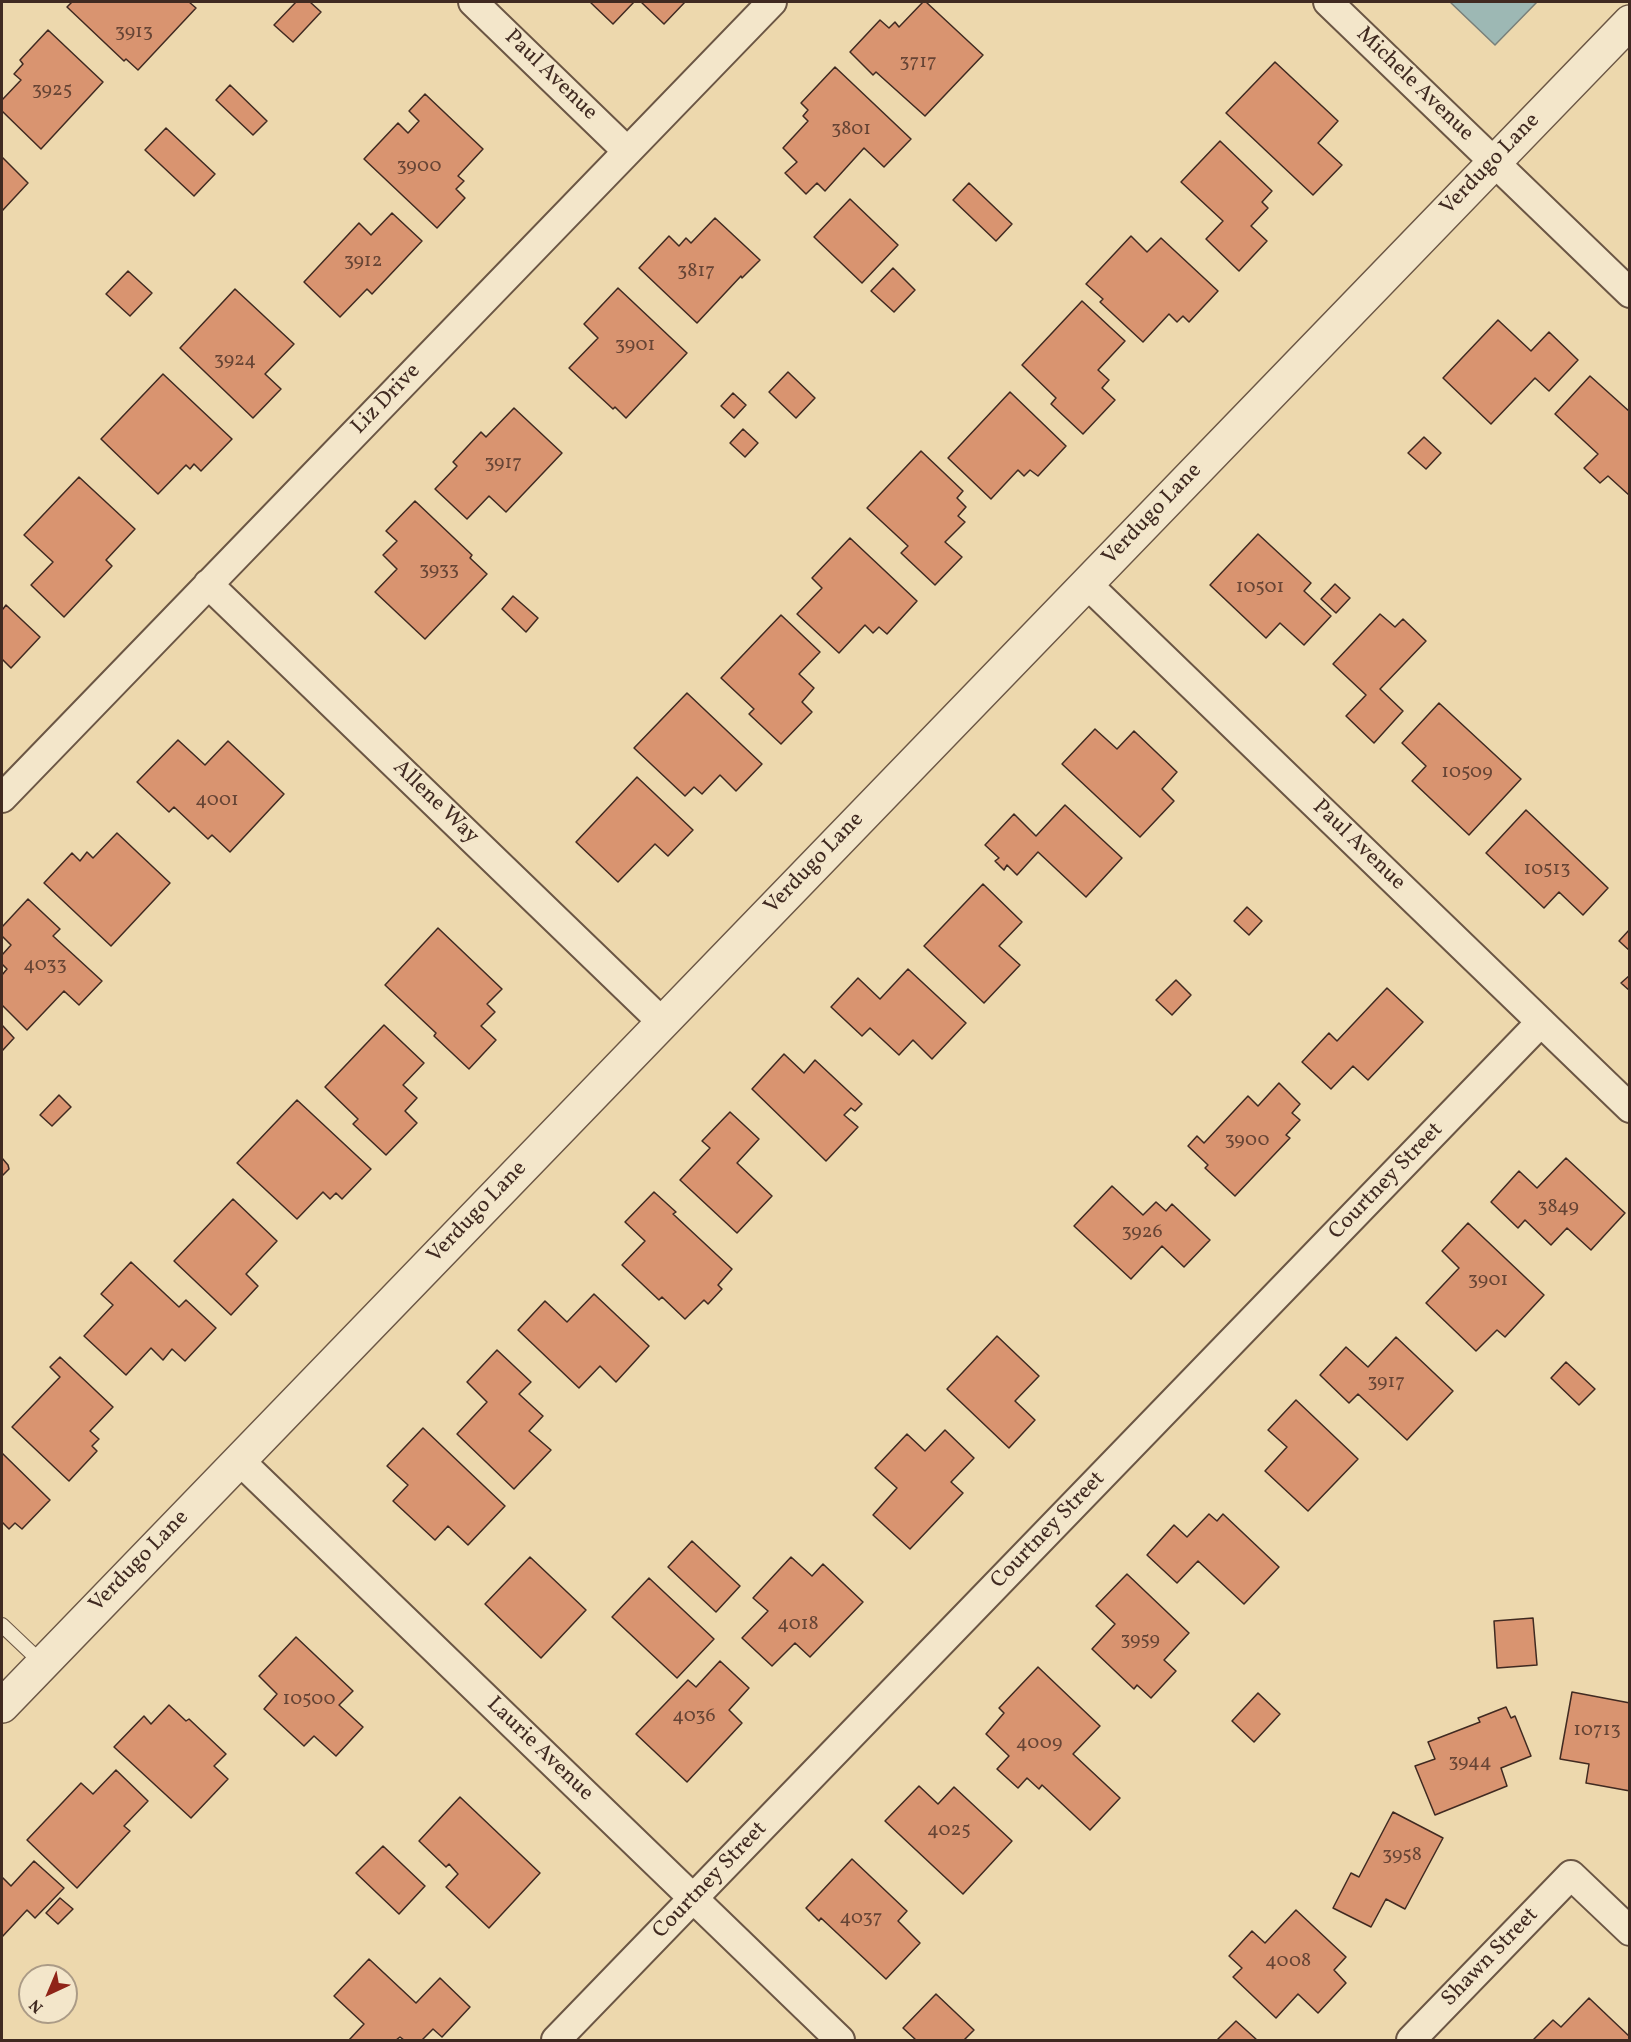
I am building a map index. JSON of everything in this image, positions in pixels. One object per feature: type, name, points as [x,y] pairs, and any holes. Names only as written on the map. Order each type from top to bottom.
[{"type":"street","name":"Paul Avenue","points":[[472,2],[627,151]]},
{"type":"street","name":"Liz Drive","points":[[2,798],[772,2]]},
{"type":"street","name":"Michele Avenue","points":[[1328,2],[1629,293]]},
{"type":"street","name":"Verdugo Lane","points":[[2,1706],[1629,22]]},
{"type":"street","name":"Allene Way","points":[[208,584],[662,1023]]},
{"type":"street","name":"Paul Avenue","points":[[1087,584],[1629,1108]]},
{"type":"street","name":"Courtney Street","points":[[556,2040],[1541,1022]]},
{"type":"street","name":"Laurie Avenue","points":[[239,1460],[840,2040]]},
{"type":"street","name":"Shawn Street","points":[[1411,2040],[1571,1875],[1629,1931]]},
{"type":"lane","points":[[2,1625],[42,1663]]},
{"type":"water","points":[[1450,2],[1537,2],[1495,45]]},
{"type":"building","points":[[72,2],[189,2],[196,8],[138,70],[126,59],[124,61],[67,7]]},
{"type":"building","points":[[296,2],[310,2],[321,12],[293,42],[274,25]]},
{"type":"building","points":[[590,2],[634,2],[613,24]]},
{"type":"building","points":[[641,2],[685,2],[664,24]]},
{"type":"building","points":[[923,2],[926,2],[983,55],[925,116],[876,72],[873,75],[850,52],[880,20],[889,28],[895,22],[899,27]]},
{"type":"building","points":[[48,30],[103,82],[41,149],[2,111],[2,100],[21,80],[14,74],[23,64],[20,60]]},
{"type":"building","points":[[1275,62],[1338,121],[1318,143],[1342,165],[1313,195],[1226,113]]},
{"type":"building","points":[[835,67],[911,139],[884,167],[864,148],[825,191],[817,183],[806,194],[785,173],[797,162],[783,148],[808,121],[803,116],[808,110],[801,103]]},
{"type":"building","points":[[230,85],[267,121],[253,135],[216,100]]},
{"type":"building","points":[[425,94],[483,149],[458,176],[464,181],[456,189],[465,198],[437,228],[364,159],[398,123],[408,133],[419,121],[409,111]]},
{"type":"building","points":[[166,128],[215,174],[194,196],[145,150]]},
{"type":"building","points":[[1220,141],[1272,191],[1262,202],[1268,208],[1251,226],[1267,241],[1239,271],[1206,239],[1223,221],[1181,182]]},
{"type":"building","points":[[2,157],[28,183],[2,211]]},
{"type":"building","points":[[969,183],[1012,224],[996,241],[953,200]]},
{"type":"building","points":[[850,199],[898,245],[862,283],[814,237]]},
{"type":"building","points":[[392,213],[422,241],[372,294],[367,289],[340,317],[304,282],[359,223],[371,235]]},
{"type":"building","points":[[715,218],[760,260],[742,278],[741,276],[697,323],[639,268],[669,236],[679,246],[686,238],[691,243]]},
{"type":"building","points":[[1131,236],[1147,252],[1161,238],[1218,291],[1189,322],[1183,316],[1177,322],[1169,314],[1143,342],[1100,302],[1103,299],[1086,284]]},
{"type":"building","points":[[893,268],[915,290],[894,312],[871,291]]},
{"type":"building","points":[[128,271],[152,293],[130,316],[106,294]]},
{"type":"building","points":[[618,288],[687,353],[626,418],[615,407],[613,409],[569,368],[598,338],[584,324]]},
{"type":"building","points":[[235,289],[294,344],[265,374],[281,389],[253,418],[180,348]]},
{"type":"building","points":[[1082,301],[1125,341],[1098,370],[1109,380],[1102,388],[1115,400],[1083,434],[1051,404],[1056,398],[1022,365]]},
{"type":"building","points":[[1498,320],[1531,351],[1549,332],[1578,360],[1549,391],[1535,378],[1491,424],[1443,378]]},
{"type":"building","points":[[788,372],[815,398],[796,418],[769,392]]},
{"type":"building","points":[[163,374],[232,439],[201,471],[194,464],[190,469],[186,465],[158,494],[101,439]]},
{"type":"building","points":[[1590,376],[1630,412],[1630,496],[1608,476],[1600,483],[1584,468],[1598,454],[1555,414]]},
{"type":"building","points":[[1010,392],[1066,446],[1038,476],[1030,470],[1024,476],[1018,470],[991,499],[948,458]]},
{"type":"building","points":[[733,393],[746,405],[734,418],[721,406]]},
{"type":"building","points":[[514,408],[562,453],[506,512],[489,496],[467,519],[435,489],[457,466],[453,462],[481,432],[486,437]]},
{"type":"building","points":[[743,429],[758,443],[745,457],[730,443]]},
{"type":"building","points":[[1424,437],[1441,453],[1426,469],[1408,453]]},
{"type":"building","points":[[921,451],[963,491],[957,498],[966,507],[958,516],[965,522],[945,542],[962,557],[935,585],[901,553],[908,546],[867,508]]},
{"type":"building","points":[[79,477],[135,529],[106,560],[112,566],[64,617],[31,585],[53,562],[24,535]]},
{"type":"building","points":[[415,501],[472,555],[470,558],[487,574],[425,639],[375,592],[397,569],[383,555],[397,541],[386,531]]},
{"type":"building","points":[[1258,534],[1311,583],[1304,591],[1331,616],[1304,645],[1280,623],[1266,638],[1210,585]]},
{"type":"building","points":[[850,538],[917,601],[887,634],[879,627],[873,633],[865,625],[839,653],[797,614],[822,588],[812,578]]},
{"type":"building","points":[[1335,584],[1350,598],[1336,613],[1321,599]]},
{"type":"building","points":[[513,596],[538,618],[526,632],[502,609]]},
{"type":"building","points":[[6,605],[40,637],[11,668],[2,659],[2,608]]},
{"type":"building","points":[[1380,614],[1395,627],[1403,619],[1426,641],[1380,689],[1403,711],[1374,743],[1346,716],[1366,695],[1333,664]]},
{"type":"building","points":[[781,615],[820,652],[799,674],[814,688],[802,702],[812,712],[781,744],[749,714],[754,709],[721,678]]},
{"type":"building","points":[[687,693],[762,764],[736,791],[720,775],[702,794],[694,787],[685,796],[634,748]]},
{"type":"building","points":[[1439,703],[1521,779],[1469,835],[1412,781],[1426,766],[1402,743]]},
{"type":"building","points":[[1095,729],[1117,749],[1134,731],[1177,772],[1162,789],[1174,801],[1140,837],[1062,764]]},
{"type":"building","points":[[178,740],[205,765],[228,741],[284,794],[230,852],[212,835],[208,839],[174,807],[169,812],[137,782]]},
{"type":"building","points":[[637,777],[693,830],[668,856],[655,844],[618,882],[576,842]]},
{"type":"building","points":[[1065,805],[1122,858],[1086,897],[1038,852],[1017,875],[1007,865],[1004,870],[995,861],[999,858],[985,845],[1014,814],[1036,836]]},
{"type":"building","points":[[1526,810],[1608,888],[1583,915],[1559,892],[1544,908],[1486,853]]},
{"type":"building","points":[[117,833],[170,883],[111,946],[44,883],[72,853],[80,861],[87,852],[93,858]]},
{"type":"building","points":[[983,884],[1022,922],[999,946],[1020,965],[984,1003],[924,946]]},
{"type":"building","points":[[28,899],[60,929],[53,936],[102,981],[79,1005],[64,991],[27,1030],[2,1005],[2,975],[7,969],[2,964],[2,955],[11,945],[2,936],[2,927]]},
{"type":"building","points":[[1247,907],[1262,921],[1249,935],[1234,921]]},
{"type":"building","points":[[438,928],[502,989],[487,1004],[495,1012],[481,1026],[496,1040],[469,1069],[434,1036],[436,1033],[385,985]]},
{"type":"building","points":[[1630,929],[1630,951],[1619,941]]},
{"type":"building","points":[[908,969],[966,1023],[932,1059],[913,1040],[899,1055],[870,1028],[862,1036],[831,1007],[858,978],[880,999]]},
{"type":"building","points":[[1630,975],[1630,991],[1621,983]]},
{"type":"building","points":[[1176,980],[1191,995],[1172,1015],[1156,1000]]},
{"type":"building","points":[[1387,988],[1423,1022],[1368,1080],[1353,1066],[1331,1089],[1302,1062],[1329,1033],[1337,1041]]},
{"type":"building","points":[[2,1025],[14,1038],[2,1051]]},
{"type":"building","points":[[384,1025],[424,1063],[403,1085],[417,1098],[405,1111],[417,1123],[386,1155],[353,1124],[358,1119],[325,1087]]},
{"type":"building","points":[[784,1054],[804,1073],[815,1060],[862,1104],[855,1111],[851,1108],[844,1115],[858,1127],[826,1161],[752,1089]]},
{"type":"building","points":[[1279,1083],[1300,1104],[1292,1113],[1300,1120],[1286,1135],[1290,1138],[1235,1196],[1205,1168],[1208,1165],[1188,1146],[1197,1136],[1204,1143],[1248,1096],[1258,1106]]},
{"type":"building","points":[[59,1095],[71,1107],[52,1126],[40,1115]]},
{"type":"building","points":[[297,1100],[371,1169],[342,1199],[336,1193],[330,1199],[323,1192],[297,1219],[237,1163]]},
{"type":"building","points":[[730,1112],[759,1139],[737,1163],[772,1196],[737,1233],[680,1180],[710,1148],[702,1141]]},
{"type":"building","points":[[2,1158],[9,1169],[2,1176]]},
{"type":"building","points":[[1566,1158],[1625,1213],[1591,1250],[1567,1228],[1551,1245],[1525,1220],[1518,1228],[1491,1202],[1519,1171],[1537,1188]]},
{"type":"building","points":[[1112,1186],[1143,1215],[1156,1202],[1166,1211],[1172,1204],[1210,1240],[1184,1267],[1162,1246],[1131,1279],[1074,1226]]},
{"type":"building","points":[[654,1192],[676,1212],[673,1214],[732,1269],[718,1285],[722,1289],[708,1304],[704,1300],[685,1319],[662,1297],[659,1300],[622,1265],[645,1241],[625,1222]]},
{"type":"building","points":[[233,1199],[277,1241],[246,1274],[258,1286],[231,1315],[174,1261]]},
{"type":"building","points":[[1468,1223],[1544,1295],[1505,1337],[1497,1330],[1476,1351],[1426,1303],[1459,1268],[1442,1251]]},
{"type":"building","points":[[131,1262],[179,1307],[186,1300],[216,1328],[185,1361],[172,1349],[163,1360],[151,1348],[126,1375],[84,1336],[113,1305],[101,1294]]},
{"type":"building","points":[[594,1294],[649,1346],[616,1382],[600,1366],[579,1388],[518,1330],[545,1301],[567,1322]]},
{"type":"building","points":[[997,1336],[1039,1376],[1015,1401],[1035,1420],[1009,1448],[947,1389]]},
{"type":"building","points":[[1396,1337],[1453,1391],[1407,1440],[1358,1394],[1349,1403],[1320,1375],[1346,1347],[1368,1367]]},
{"type":"building","points":[[497,1350],[531,1382],[519,1394],[543,1416],[529,1431],[551,1450],[514,1489],[457,1434],[487,1402],[467,1382]]},
{"type":"building","points":[[60,1357],[113,1407],[90,1431],[99,1439],[92,1446],[97,1451],[69,1481],[12,1427],[60,1377],[50,1367]]},
{"type":"building","points":[[1566,1362],[1595,1389],[1579,1405],[1551,1378]]},
{"type":"building","points":[[1296,1400],[1358,1459],[1308,1511],[1265,1471],[1287,1447],[1268,1430]]},
{"type":"building","points":[[423,1428],[505,1506],[468,1545],[448,1526],[435,1540],[393,1501],[408,1485],[387,1466]]},
{"type":"building","points":[[945,1430],[974,1458],[951,1482],[963,1493],[910,1549],[873,1515],[897,1488],[875,1468],[907,1434],[925,1451]]},
{"type":"building","points":[[2,1453],[50,1500],[22,1529],[15,1523],[9,1529],[2,1522]]},
{"type":"building","points":[[1209,1514],[1217,1521],[1223,1514],[1279,1567],[1244,1604],[1198,1561],[1177,1583],[1147,1555],[1174,1525],[1187,1537]]},
{"type":"building","points":[[692,1541],[740,1586],[716,1612],[668,1567]]},
{"type":"building","points":[[530,1557],[586,1610],[541,1658],[485,1604]]},
{"type":"building","points":[[791,1557],[812,1576],[823,1564],[863,1602],[810,1657],[795,1643],[772,1666],[742,1638],[768,1611],[753,1598]]},
{"type":"building","points":[[1127,1574],[1189,1633],[1164,1660],[1176,1671],[1151,1698],[1137,1685],[1134,1689],[1092,1649],[1115,1624],[1096,1606]]},
{"type":"building","points":[[649,1578],[714,1639],[677,1678],[612,1617]]},
{"type":"building","points":[[1533,1618],[1537,1665],[1497,1668],[1494,1621]]},
{"type":"building","points":[[296,1637],[353,1691],[339,1705],[363,1727],[336,1756],[314,1736],[304,1746],[264,1709],[277,1694],[259,1676]]},
{"type":"building","points":[[720,1661],[749,1688],[729,1710],[742,1723],[687,1782],[636,1734],[688,1680],[696,1687]]},
{"type":"building","points":[[1038,1667],[1100,1726],[1073,1754],[1120,1798],[1090,1830],[1042,1785],[1039,1789],[1027,1778],[1018,1788],[997,1769],[1009,1756],[986,1734],[1004,1713],[999,1708]]},
{"type":"building","points":[[1572,1692],[1630,1703],[1630,1791],[1586,1783],[1589,1764],[1560,1759]]},
{"type":"building","points":[[1258,1693],[1280,1714],[1254,1742],[1232,1721]]},
{"type":"building","points":[[169,1705],[186,1721],[189,1719],[226,1754],[214,1766],[228,1779],[191,1818],[114,1747],[144,1716],[151,1724]]},
{"type":"building","points":[[1506,1707],[1511,1718],[1515,1716],[1531,1756],[1501,1768],[1507,1786],[1435,1815],[1415,1766],[1435,1759],[1428,1742],[1480,1722],[1478,1718]]},
{"type":"building","points":[[116,1770],[148,1801],[124,1826],[130,1831],[77,1888],[27,1840],[81,1783],[93,1794]]},
{"type":"building","points":[[919,1786],[938,1804],[954,1787],[1012,1841],[963,1894],[885,1821]]},
{"type":"building","points":[[460,1797],[540,1873],[489,1928],[446,1887],[458,1874],[449,1864],[446,1867],[419,1841]]},
{"type":"building","points":[[1393,1812],[1443,1838],[1405,1909],[1386,1899],[1371,1927],[1333,1908],[1351,1873],[1359,1877]]},
{"type":"building","points":[[383,1846],[425,1886],[399,1914],[356,1873]]},
{"type":"building","points":[[852,1859],[907,1911],[898,1921],[920,1943],[886,1979],[821,1918],[819,1921],[806,1908]]},
{"type":"building","points":[[34,1861],[64,1888],[35,1918],[27,1910],[2,1937],[2,1877],[11,1886]]},
{"type":"building","points":[[60,1898],[73,1909],[58,1924],[46,1913]]},
{"type":"building","points":[[1296,1910],[1346,1957],[1334,1970],[1346,1983],[1318,2013],[1298,1994],[1276,2018],[1233,1977],[1242,1968],[1229,1956],[1252,1931],[1265,1943]]},
{"type":"building","points":[[369,1959],[416,2003],[440,1978],[470,2007],[442,2037],[433,2029],[422,2040],[404,2040],[400,2037],[396,2040],[349,2040],[364,2024],[334,1996]]},
{"type":"building","points":[[936,1994],[974,2030],[964,2040],[916,2040],[903,2028]]},
{"type":"building","points":[[1589,1998],[1630,2037],[1630,2040],[1533,2040],[1553,2020],[1561,2027]]},
{"type":"building","points":[[1236,2021],[1257,2040],[1217,2040]]}]
